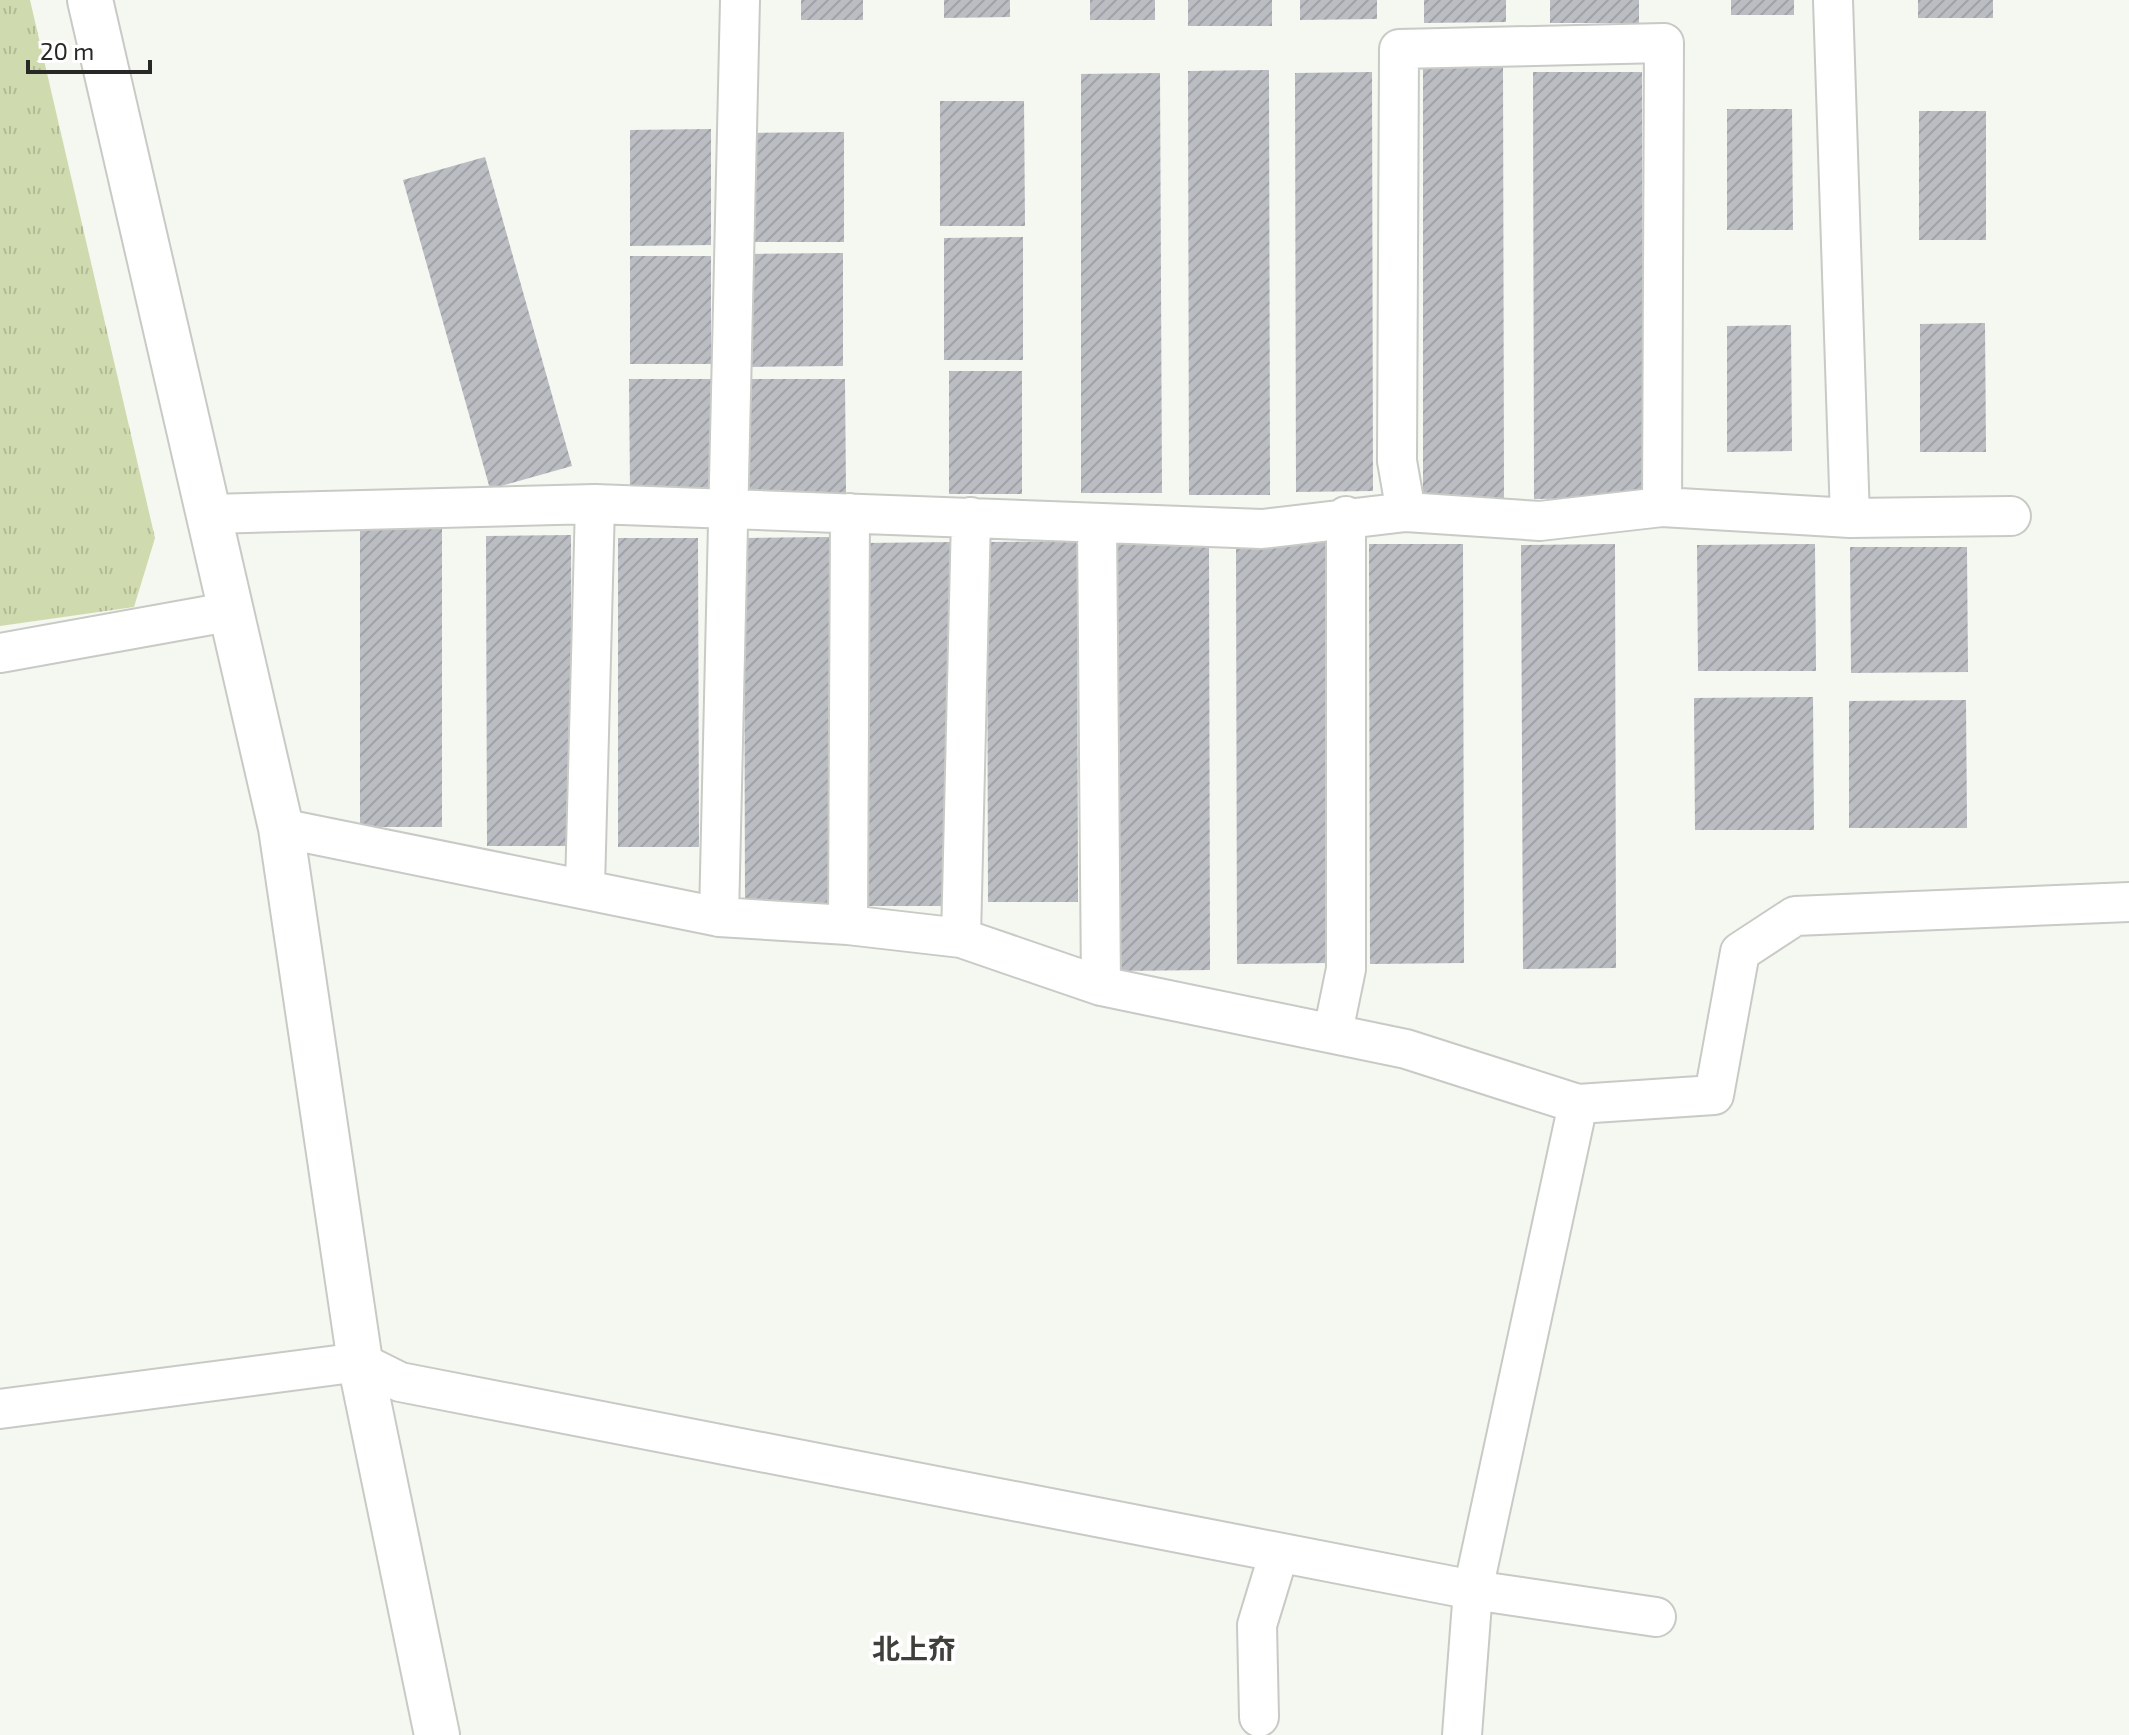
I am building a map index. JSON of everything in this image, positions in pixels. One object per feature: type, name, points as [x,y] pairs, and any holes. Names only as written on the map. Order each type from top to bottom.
[{"type":"street","points":[[90,0],[281,828],[360,1362],[437,1735]]},
{"type":"street","points":[[719,917],[740,0]]},
{"type":"street","points":[[1833,0],[1850,518]]},
{"type":"street","points":[[1406,512],[1397,461],[1399,49],[1664,43],[1662,507]]},
{"type":"street","points":[[210,514],[595,504],[728,506],[1262,529],[1346,516],[1406,512],[1540,521],[1662,507],[1850,518],[2011,516]]},
{"type":"street","points":[[585,887],[595,504]]},
{"type":"street","points":[[848,925],[850,513]]},
{"type":"street","points":[[1333,1032],[1346,969],[1346,516]]},
{"type":"street","points":[[961,938],[971,517]]},
{"type":"street","points":[[1097,523],[1101,986]]},
{"type":"street","points":[[0,653],[233,611]]},
{"type":"street","points":[[281,828],[585,887],[719,917],[848,925],[961,938],[1101,986],[1406,1049],[1578,1104],[1714,1095],[1740,952],[1795,916],[2129,902]]},
{"type":"street","points":[[1462,1735],[1473,1590],[1578,1104]]},
{"type":"street","points":[[0,1409],[360,1362],[400,1382],[1473,1590],[1656,1617]]},
{"type":"street","points":[[1259,1717],[1257,1625],[1279,1553]]},
{"type":"green space","points":[[0,0],[30,0],[155,538],[134,607],[0,626]]},
{"type":"building","points":[[801,0],[863,0],[863,20],[801,20]]},
{"type":"building","points":[[944,0],[1010,0],[1010,17],[944,18]]},
{"type":"building","points":[[1090,0],[1155,0],[1155,20],[1090,20]]},
{"type":"building","points":[[1188,0],[1272,0],[1272,26],[1188,26]]},
{"type":"building","points":[[1300,0],[1377,0],[1377,19],[1300,20]]},
{"type":"building","points":[[1424,0],[1506,0],[1506,22],[1424,23]]},
{"type":"building","points":[[1550,0],[1639,0],[1639,23],[1550,23]]},
{"type":"building","points":[[1731,0],[1794,0],[1794,15],[1731,15]]},
{"type":"building","points":[[1918,0],[1993,0],[1993,18],[1918,18]]},
{"type":"building","points":[[1503,67],[1504,498],[1423,498],[1423,68]]},
{"type":"building","points":[[1269,70],[1270,495],[1189,495],[1188,71]]},
{"type":"building","points":[[1372,72],[1373,491],[1296,492],[1295,73]]},
{"type":"building","points":[[1533,72],[1642,72],[1643,498],[1534,499]]},
{"type":"building","points":[[1160,73],[1162,493],[1081,493],[1081,74]]},
{"type":"building","points":[[940,101],[1024,101],[1025,226],[940,226]]},
{"type":"building","points":[[1727,109],[1792,109],[1793,230],[1727,230]]},
{"type":"building","points":[[1919,111],[1986,111],[1986,240],[1919,240]]},
{"type":"building","points":[[711,129],[711,245],[630,246],[630,130]]},
{"type":"building","points":[[844,132],[844,242],[749,242],[749,133]]},
{"type":"building","points":[[485,157],[572,466],[490,489],[403,180]]},
{"type":"building","points":[[1023,237],[1023,360],[944,360],[944,238]]},
{"type":"building","points":[[843,253],[843,366],[749,367],[748,254]]},
{"type":"building","points":[[630,256],[711,256],[711,364],[630,364]]},
{"type":"building","points":[[1985,323],[1986,452],[1920,452],[1920,324]]},
{"type":"building","points":[[1791,325],[1792,451],[1727,452],[1727,326]]},
{"type":"building","points":[[949,371],[1022,371],[1022,494],[949,494]]},
{"type":"building","points":[[629,379],[712,379],[712,490],[630,490]]},
{"type":"building","points":[[748,379],[845,379],[846,493],[749,494]]},
{"type":"building","points":[[360,523],[442,523],[442,827],[360,827]]},
{"type":"building","points":[[571,535],[572,846],[487,846],[486,536]]},
{"type":"building","points":[[829,537],[830,904],[745,904],[744,538]]},
{"type":"building","points":[[618,538],[698,538],[699,847],[618,847]]},
{"type":"building","points":[[1077,541],[1078,902],[988,902],[987,542]]},
{"type":"building","points":[[1236,541],[1326,541],[1327,963],[1237,964]]},
{"type":"building","points":[[954,542],[955,906],[864,906],[864,543]]},
{"type":"building","points":[[1116,543],[1209,543],[1210,970],[1117,971]]},
{"type":"building","points":[[1369,544],[1463,544],[1464,963],[1370,964]]},
{"type":"building","points":[[1615,544],[1616,968],[1523,969],[1521,545]]},
{"type":"building","points":[[1815,544],[1816,671],[1698,671],[1697,545]]},
{"type":"building","points":[[1850,547],[1967,547],[1968,672],[1851,673]]},
{"type":"building","points":[[1813,697],[1814,830],[1695,830],[1694,698]]},
{"type":"building","points":[[1966,700],[1967,828],[1849,828],[1849,701]]},
{"type":"district","name":"北上夼","points":[[914,1649]]}]
